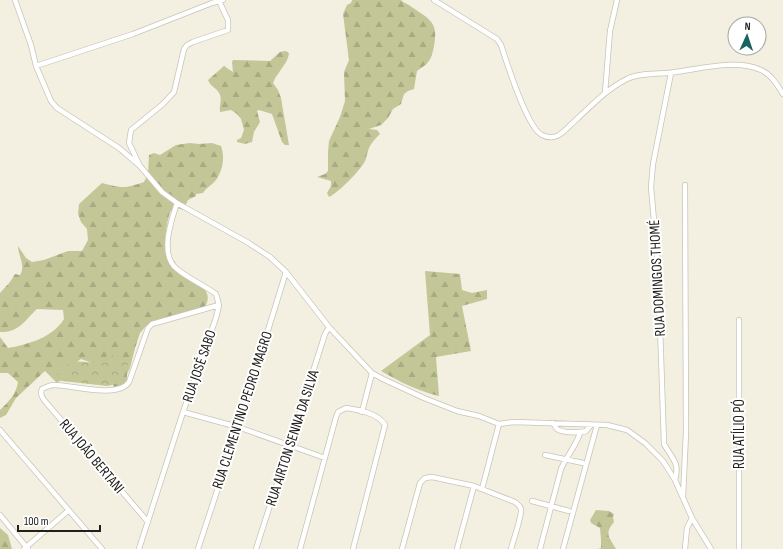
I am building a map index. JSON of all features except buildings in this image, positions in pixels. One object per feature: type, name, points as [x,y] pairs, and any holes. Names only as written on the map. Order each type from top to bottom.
[{"type":"street","points":[[15,0],[31,45],[36,66],[51,101],[57,108],[119,148],[140,166],[162,192],[270,257],[286,272],[329,327],[372,373],[424,398],[499,424],[514,422],[597,425],[617,426],[627,430],[646,443],[663,461],[692,518],[711,549]]},
{"type":"street","points":[[36,66],[133,34],[221,0],[228,20],[228,30],[187,45],[184,49],[174,92],[163,104],[131,130],[129,143],[140,166]]},
{"type":"street","points":[[434,0],[497,39],[501,45],[520,98],[534,129],[540,134],[550,137],[557,136],[605,93],[628,78],[709,67],[742,65],[751,66],[768,74],[783,94]]},
{"type":"street","points":[[605,93],[610,31],[617,0]]},
{"type":"street","name":"RUA DOMINGOS THOMÉ","points":[[671,73],[653,164],[652,187],[658,266],[664,444],[674,457],[676,464],[677,472],[674,480]]},
{"type":"street","points":[[683,498],[686,433],[686,185]]},
{"type":"street","points":[[177,202],[170,225],[167,250],[169,258],[176,269],[216,294],[218,305]]},
{"type":"street","name":"RUA CLEMENTINO PEDRO MAGRO","points":[[198,549],[286,272]]},
{"type":"street","name":"RUA JOÃO BERTANI","points":[[148,522],[44,400],[41,394],[42,389],[54,385],[112,391],[124,388],[129,382],[148,328],[152,324],[218,305]]},
{"type":"street","name":"RUA JOSÉ SABO","points":[[139,549],[183,412],[216,318],[218,305]]},
{"type":"street","name":"RUA ATÍLIO PÓ","points":[[739,320],[739,549]]},
{"type":"street","name":"RUA AIRTON SENNA DA SILVA","points":[[256,549],[325,334],[329,327]]},
{"type":"street","points":[[362,412],[372,373]]},
{"type":"street","points":[[300,549],[338,412],[346,408],[381,418],[385,425],[353,549]]},
{"type":"street","points":[[183,412],[238,427],[325,458]]},
{"type":"street","points":[[553,423],[560,431],[580,433],[586,431],[591,425]]},
{"type":"street","points":[[482,489],[499,424]]},
{"type":"street","points":[[563,549],[597,425]]},
{"type":"street","points":[[0,430],[102,549]]},
{"type":"street","points":[[540,549],[565,459],[580,433]]},
{"type":"street","points":[[545,455],[582,463]]},
{"type":"street","points":[[402,549],[420,484],[422,481],[432,477],[474,486],[515,502],[520,506],[520,516],[511,549]]},
{"type":"street","points":[[457,549],[474,486]]},
{"type":"street","points":[[532,501],[569,511]]},
{"type":"street","points":[[0,515],[26,548],[69,510]]},
{"type":"street","points":[[685,549],[687,528],[692,518]]},
{"type":"green space","points":[[352,0],[401,0],[432,22],[435,30],[435,40],[433,51],[427,64],[417,71],[414,89],[404,94],[401,104],[393,109],[388,118],[381,125],[369,129],[377,130],[380,134],[370,146],[365,161],[358,171],[338,191],[329,197],[327,193],[331,186],[331,181],[317,177],[328,171],[329,141],[340,117],[345,101],[344,72],[349,60],[343,14],[347,5],[351,3]]},
{"type":"green space","points":[[285,51],[289,54],[288,58],[273,83],[281,98],[289,145],[285,145],[282,142],[272,114],[259,110],[257,111],[260,122],[254,132],[252,142],[245,144],[237,142],[237,140],[241,138],[244,130],[241,119],[231,110],[220,112],[220,95],[208,80],[224,66],[233,72],[233,60],[270,61],[280,52]]},
{"type":"green space","points":[[190,143],[212,143],[221,146],[223,155],[222,168],[216,180],[203,193],[196,194],[196,196],[188,200],[183,210],[176,208],[170,212],[165,246],[168,259],[171,263],[175,261],[175,266],[178,272],[186,278],[197,282],[207,293],[208,300],[205,307],[202,310],[156,322],[145,327],[140,333],[127,374],[127,381],[124,386],[114,388],[110,375],[107,371],[99,365],[81,359],[71,366],[63,378],[57,383],[45,371],[16,398],[6,415],[0,418],[0,410],[14,394],[18,382],[8,373],[0,373],[0,337],[8,348],[32,342],[53,331],[64,319],[63,310],[37,309],[17,328],[7,332],[0,332],[0,293],[15,274],[20,275],[22,271],[18,246],[26,258],[32,262],[44,260],[68,251],[82,251],[88,240],[87,229],[81,222],[78,214],[79,204],[102,183],[123,187],[144,182],[148,174],[149,155],[154,153],[160,155],[176,145]]},
{"type":"green space","points":[[425,271],[460,274],[462,290],[472,293],[487,290],[487,299],[462,306],[471,351],[436,357],[439,396],[409,386],[381,371],[430,335]]},
{"type":"green space","points":[[107,355],[129,358],[123,377],[113,385],[107,386],[54,380],[59,371],[65,371],[69,361],[104,363]]},
{"type":"green space","points":[[596,510],[609,511],[614,514],[614,522],[608,533],[616,549],[598,549],[601,548],[600,528],[591,523],[590,520]]},
{"type":"green space","points":[[0,528],[8,535],[12,549],[0,549]]}]
